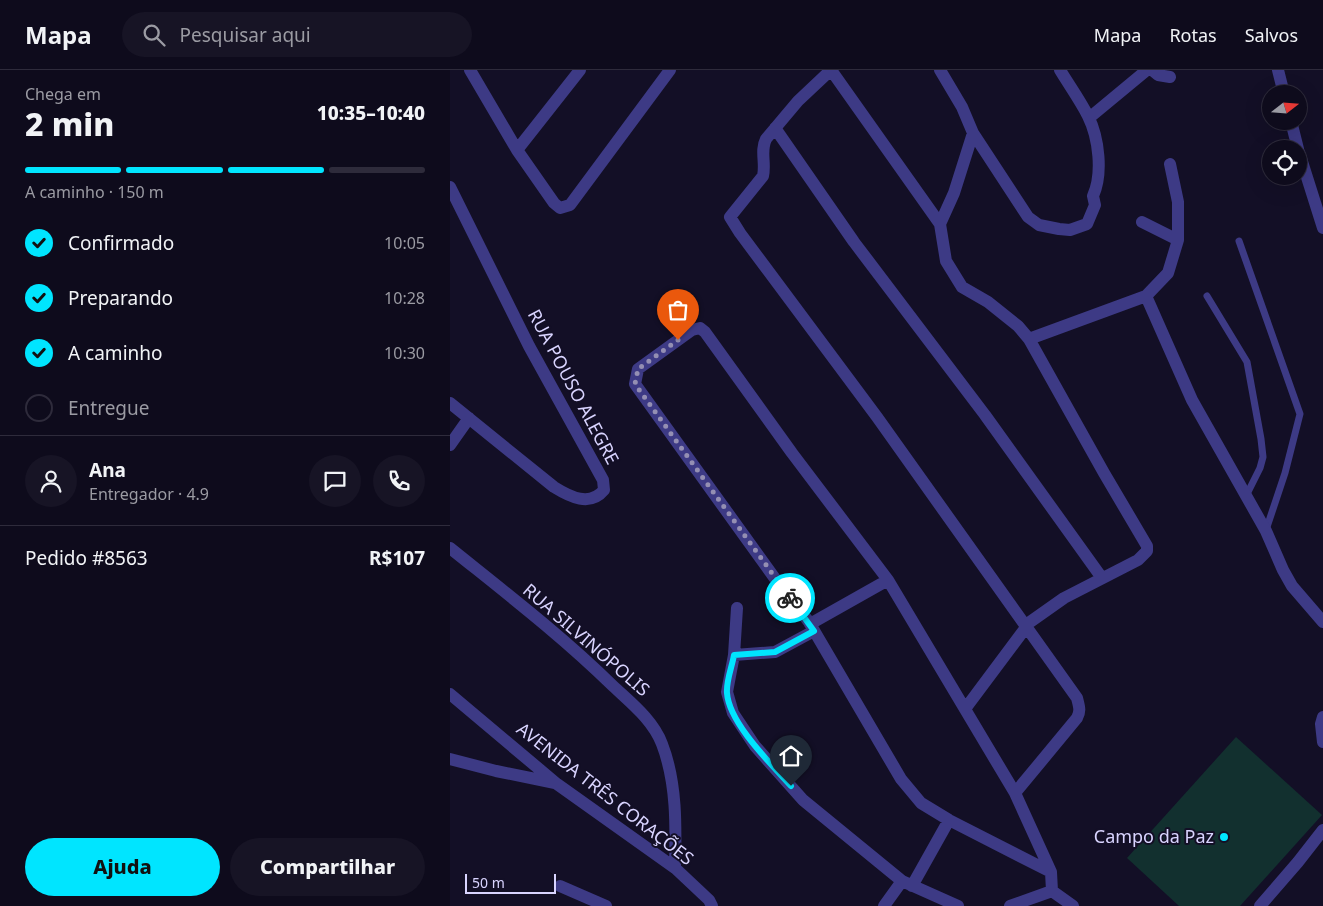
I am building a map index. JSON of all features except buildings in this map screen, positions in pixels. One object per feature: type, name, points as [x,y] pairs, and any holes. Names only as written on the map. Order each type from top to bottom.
[{"type":"street","points":[[470,70],[517,150],[554,204],[560,208],[570,205],[670,70]]},
{"type":"street","points":[[517,150],[580,70]]},
{"type":"street","points":[[965,709],[1027,627],[1030,622],[1064,598],[1138,560],[1147,551],[1147,546],[1104,473],[1030,339],[1018,326],[988,302],[962,287],[946,261],[940,224],[831,70],[798,101],[762,145],[763,176],[730,214],[730,218],[877,416],[1027,627],[1077,698],[1080,713],[1015,793]]},
{"type":"street","points":[[940,70],[962,107],[973,133],[1028,217],[1039,226],[1070,230],[1087,224],[1095,205],[1092,196],[1096,188],[1099,156],[1089,118],[1060,70]]},
{"type":"street","points":[[1089,118],[1146,70]]},
{"type":"street","points":[[1152,70],[1158,75],[1170,77]]},
{"type":"street","points":[[1278,70],[1282,85]]},
{"type":"street","points":[[775,128],[854,242],[985,415],[1102,578]]},
{"type":"street","points":[[940,224],[954,193],[973,133]]},
{"type":"street","points":[[1030,339],[1146,296],[1168,273],[1178,240],[1178,202],[1170,164]]},
{"type":"street","points":[[1307,178],[1323,228]]},
{"type":"street","name":"RUA POUSO ALEGRE","points":[[450,187],[529,346],[603,480],[604,490],[599,496],[590,499],[580,500],[568,495],[554,487],[450,403]]},
{"type":"street","points":[[1142,222],[1178,240]]},
{"type":"street","points":[[1146,296],[1192,400],[1266,531],[1283,570],[1292,586],[1323,622]]},
{"type":"street","points":[[1052,872],[949,820],[921,803],[901,779],[812,627],[635,384],[638,369],[692,330],[700,328],[705,332],[792,453],[888,580],[1015,793],[1052,872],[1052,891]]},
{"type":"street","points":[[450,445],[469,418]]},
{"type":"street","name":"RUA SILVINÓPOLIS","points":[[450,548],[579,653],[642,713],[654,728],[661,742],[669,771],[675,810],[675,868]]},
{"type":"street","points":[[734,655],[775,652],[888,580]]},
{"type":"street","points":[[737,608],[734,655],[727,692],[733,713],[755,746],[803,800],[907,884],[958,906]]},
{"type":"street","name":"AVENIDA TRÊS CORAÇÕES","points":[[450,694],[558,784],[675,868],[709,900],[712,906]]},
{"type":"street","points":[[1323,718],[1321,724],[1323,742]]},
{"type":"street","points":[[450,758],[496,771],[558,784]]},
{"type":"street","points":[[884,906],[907,884],[949,820]]},
{"type":"street","points":[[1260,906],[1323,830]]},
{"type":"street","points":[[560,886],[606,906]]},
{"type":"street","points":[[1010,906],[1052,891]]},
{"type":"street","points":[[1052,891],[1073,906]]},
{"type":"lane","points":[[1240,240],[1300,414],[1285,473],[1266,531]]},
{"type":"lane","points":[[1207,296],[1247,362],[1263,457],[1260,468],[1245,496]]},
{"type":"green space","name":"Campo da Paz","points":[[1236,737],[1322,815],[1240,906],[1179,906],[1127,858]]},
{"type":"way so far","points":[[678,340],[638,369],[635,384],[790,598]]},
{"type":"place","name":"Campo da Paz","points":[[1224,837]]},
{"type":"route","points":[[790,598],[814,631],[775,652],[734,655],[727,692],[733,713],[740,724],[755,746],[791,786]]}]
